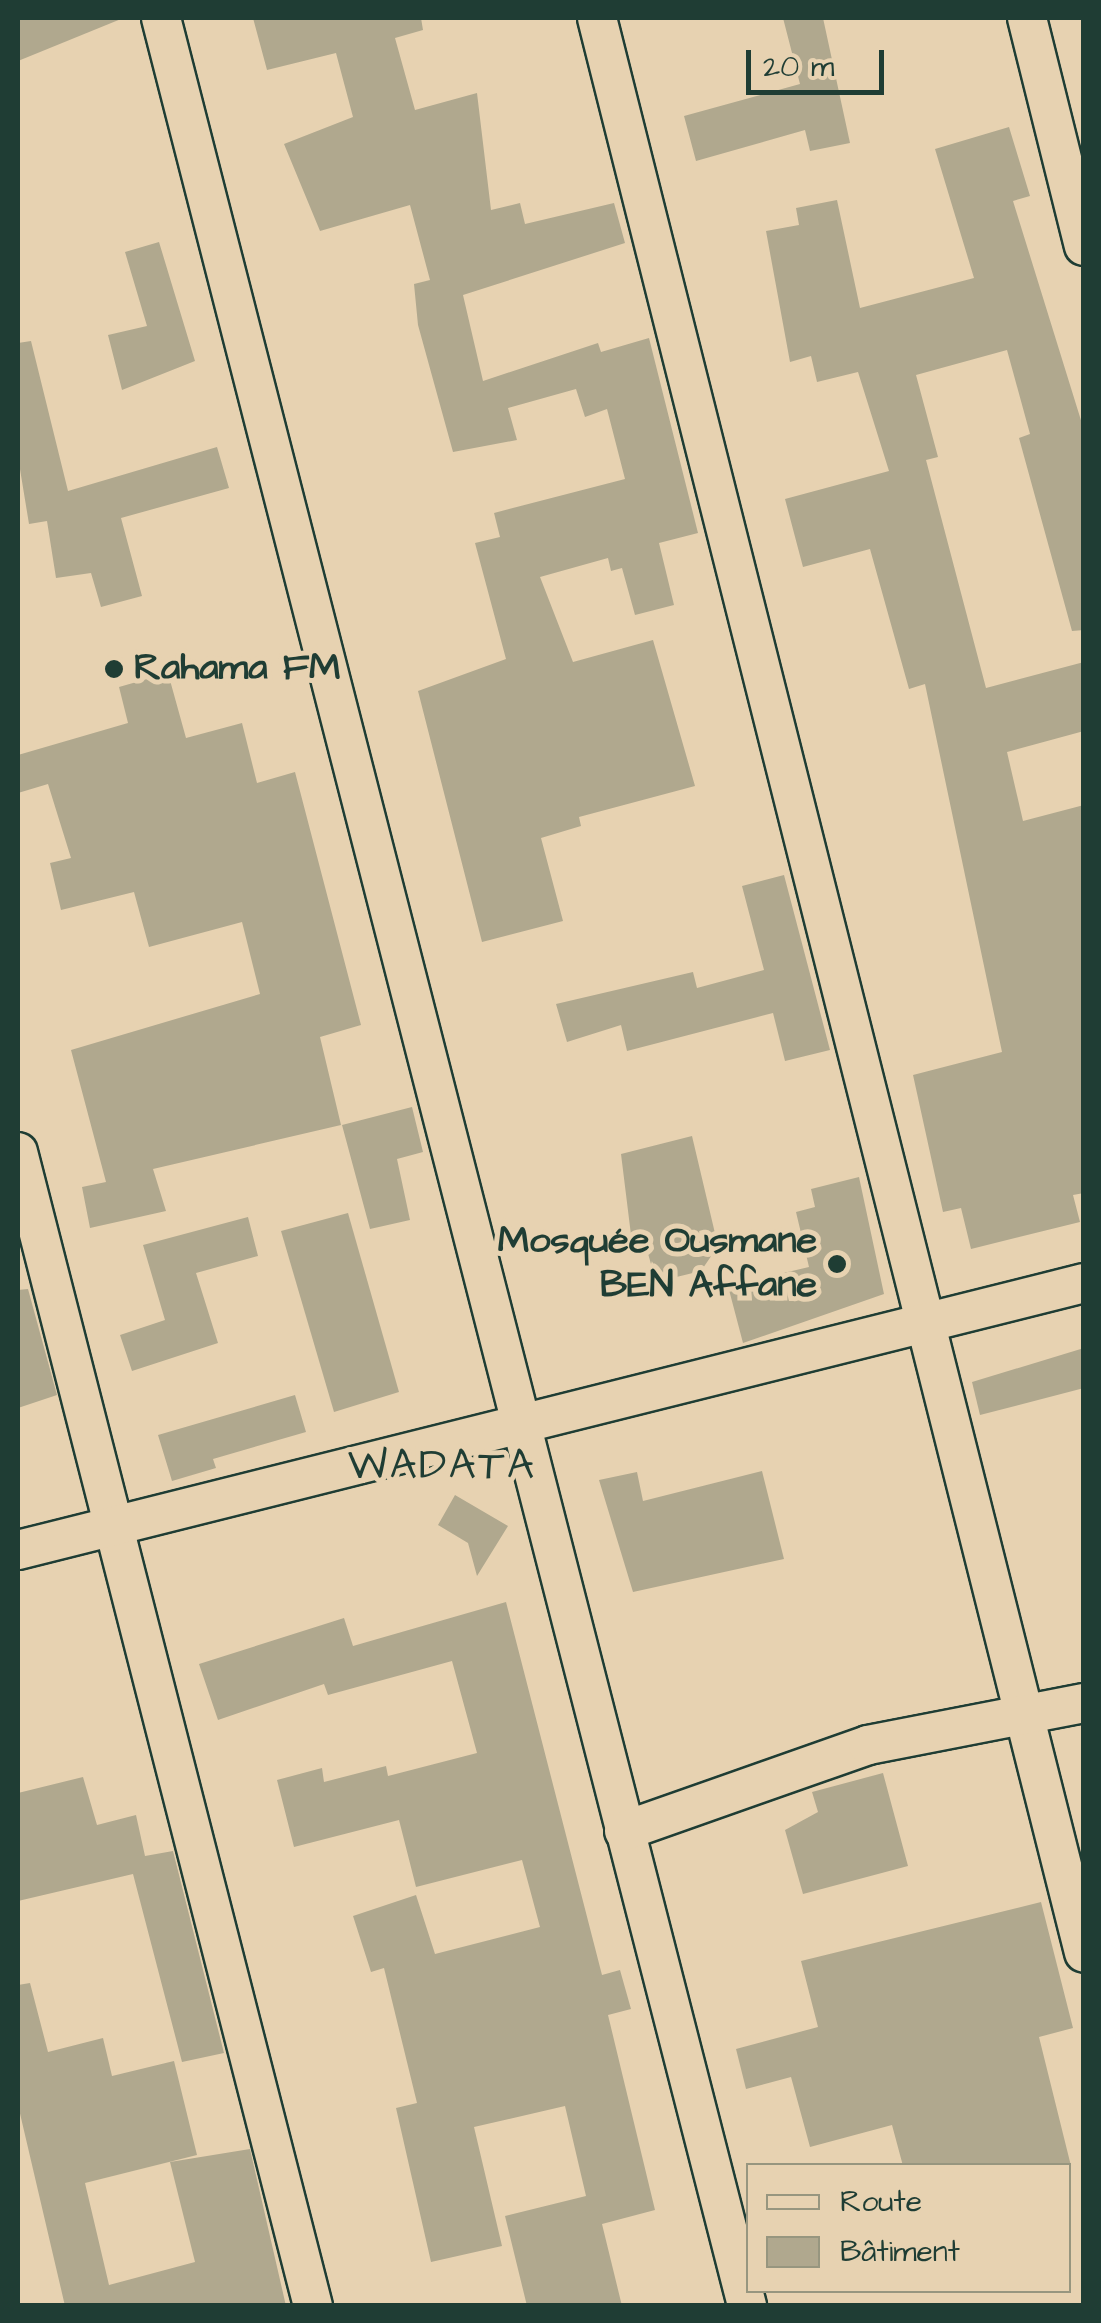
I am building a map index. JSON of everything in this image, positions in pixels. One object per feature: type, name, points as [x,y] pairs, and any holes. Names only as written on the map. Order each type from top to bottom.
[{"type":"street","points":[[161,18],[516,1426],[746,2306]]},
{"type":"street","points":[[597,18],[930,1323],[1084,1953]]},
{"type":"street","points":[[1027,18],[1084,246]]},
{"type":"street","points":[[18,1152],[109,1528],[313,2306]]},
{"type":"street","points":[[18,1550],[1084,1283]]},
{"type":"street","points":[[624,1831],[868,1746],[1084,1704]]},
{"type":"building","points":[[18,18],[120,18],[121,19],[18,61]]},
{"type":"building","points":[[253,18],[421,18],[423,30],[395,38],[415,110],[477,93],[491,210],[520,203],[525,224],[614,203],[625,243],[463,295],[483,381],[598,343],[601,352],[649,338],[698,533],[659,543],[674,605],[635,615],[622,568],[611,571],[608,558],[540,577],[573,662],[653,640],[695,786],[579,817],[581,826],[541,838],[563,921],[482,942],[418,691],[506,659],[475,543],[500,537],[494,513],[625,479],[607,409],[585,417],[576,389],[508,408],[517,440],[453,452],[418,325],[414,284],[430,280],[410,205],[320,231],[284,144],[353,117],[336,53],[267,70]]},
{"type":"building","points":[[783,18],[823,18],[850,143],[810,151],[805,130],[696,161],[684,116],[800,84]]},
{"type":"building","points":[[1009,127],[1030,196],[1013,201],[1084,430],[1084,630],[1072,631],[1019,438],[1030,434],[1007,350],[916,375],[938,457],[926,460],[986,688],[1084,662],[1084,731],[1007,752],[1023,821],[1084,805],[1084,1193],[1073,1195],[1080,1222],[971,1249],[961,1208],[943,1212],[913,1075],[1002,1052],[925,684],[909,689],[870,549],[803,567],[785,499],[889,471],[858,372],[817,382],[811,356],[790,362],[766,231],[799,225],[796,208],[837,200],[860,308],[974,278],[935,149]]},
{"type":"building","points":[[159,242],[195,361],[122,390],[108,335],[147,326],[125,252]]},
{"type":"building","points":[[31,341],[68,491],[217,447],[229,488],[121,518],[142,596],[101,607],[91,573],[56,578],[47,521],[29,524],[18,457],[18,343]]},
{"type":"building","points":[[168,673],[186,738],[242,723],[257,783],[295,772],[361,1025],[320,1037],[341,1125],[153,1169],[166,1211],[90,1228],[82,1187],[106,1182],[71,1050],[260,994],[242,922],[149,947],[134,892],[61,910],[50,863],[71,858],[48,784],[18,793],[18,755],[128,723],[119,687]]},
{"type":"building","points":[[784,875],[830,1050],[785,1061],[773,1013],[627,1051],[621,1025],[567,1042],[556,1004],[693,972],[697,988],[764,970],[742,886]]},
{"type":"building","points":[[412,1107],[423,1152],[397,1159],[410,1220],[370,1229],[342,1125]]},
{"type":"building","points":[[692,1136],[718,1246],[701,1271],[656,1282],[642,1232],[631,1235],[621,1154]]},
{"type":"building","points":[[859,1177],[884,1294],[743,1343],[728,1286],[809,1267],[796,1212],[815,1207],[811,1189]]},
{"type":"building","points":[[348,1213],[399,1392],[334,1412],[281,1231]]},
{"type":"building","points":[[248,1217],[258,1256],[196,1273],[218,1343],[132,1371],[120,1335],[165,1320],[143,1245]]},
{"type":"building","points":[[28,1289],[57,1395],[18,1408],[18,1290]]},
{"type":"building","points":[[1084,1348],[1084,1388],[980,1415],[972,1382]]},
{"type":"building","points":[[295,1395],[306,1432],[213,1459],[216,1468],[172,1481],[158,1435]]},
{"type":"building","points":[[762,1471],[784,1559],[633,1592],[599,1480],[637,1472],[643,1501]]},
{"type":"building","points":[[455,1495],[508,1526],[477,1576],[468,1543],[438,1525]]},
{"type":"building","points":[[506,1602],[602,1975],[620,1970],[631,2009],[608,2015],[655,2210],[602,2224],[622,2306],[527,2306],[505,2216],[586,2196],[565,2106],[474,2127],[502,2246],[431,2262],[396,2108],[417,2103],[384,1968],[371,1972],[353,1916],[416,1895],[435,1954],[540,1927],[522,1860],[416,1887],[399,1820],[294,1847],[277,1780],[322,1768],[324,1782],[386,1766],[388,1776],[477,1753],[452,1661],[328,1695],[324,1684],[218,1720],[199,1664],[344,1618],[353,1646]]},
{"type":"building","points":[[883,1773],[908,1866],[803,1894],[785,1830],[818,1812],[812,1792]]},
{"type":"building","points":[[83,1777],[97,1825],[136,1815],[145,1856],[173,1851],[224,2053],[182,2062],[133,1874],[18,1901],[18,1793]]},
{"type":"building","points":[[1041,1902],[1073,2028],[1039,2037],[1070,2163],[902,2163],[892,2125],[810,2147],[791,2077],[746,2089],[736,2049],[818,2027],[801,1961]]},
{"type":"building","points":[[30,1983],[48,2052],[103,2038],[112,2076],[174,2061],[197,2155],[85,2183],[109,2285],[195,2262],[170,2162],[250,2149],[286,2306],[65,2306],[18,2105],[18,1985]]},
{"type":"place","name":"Rahama FM","points":[[114,669]]},
{"type":"place","name":"Mosquée Ousmane BEN Affane","points":[[837,1264]]},
{"type":"district","name":"WADATA","points":[[442,1466]]}]
